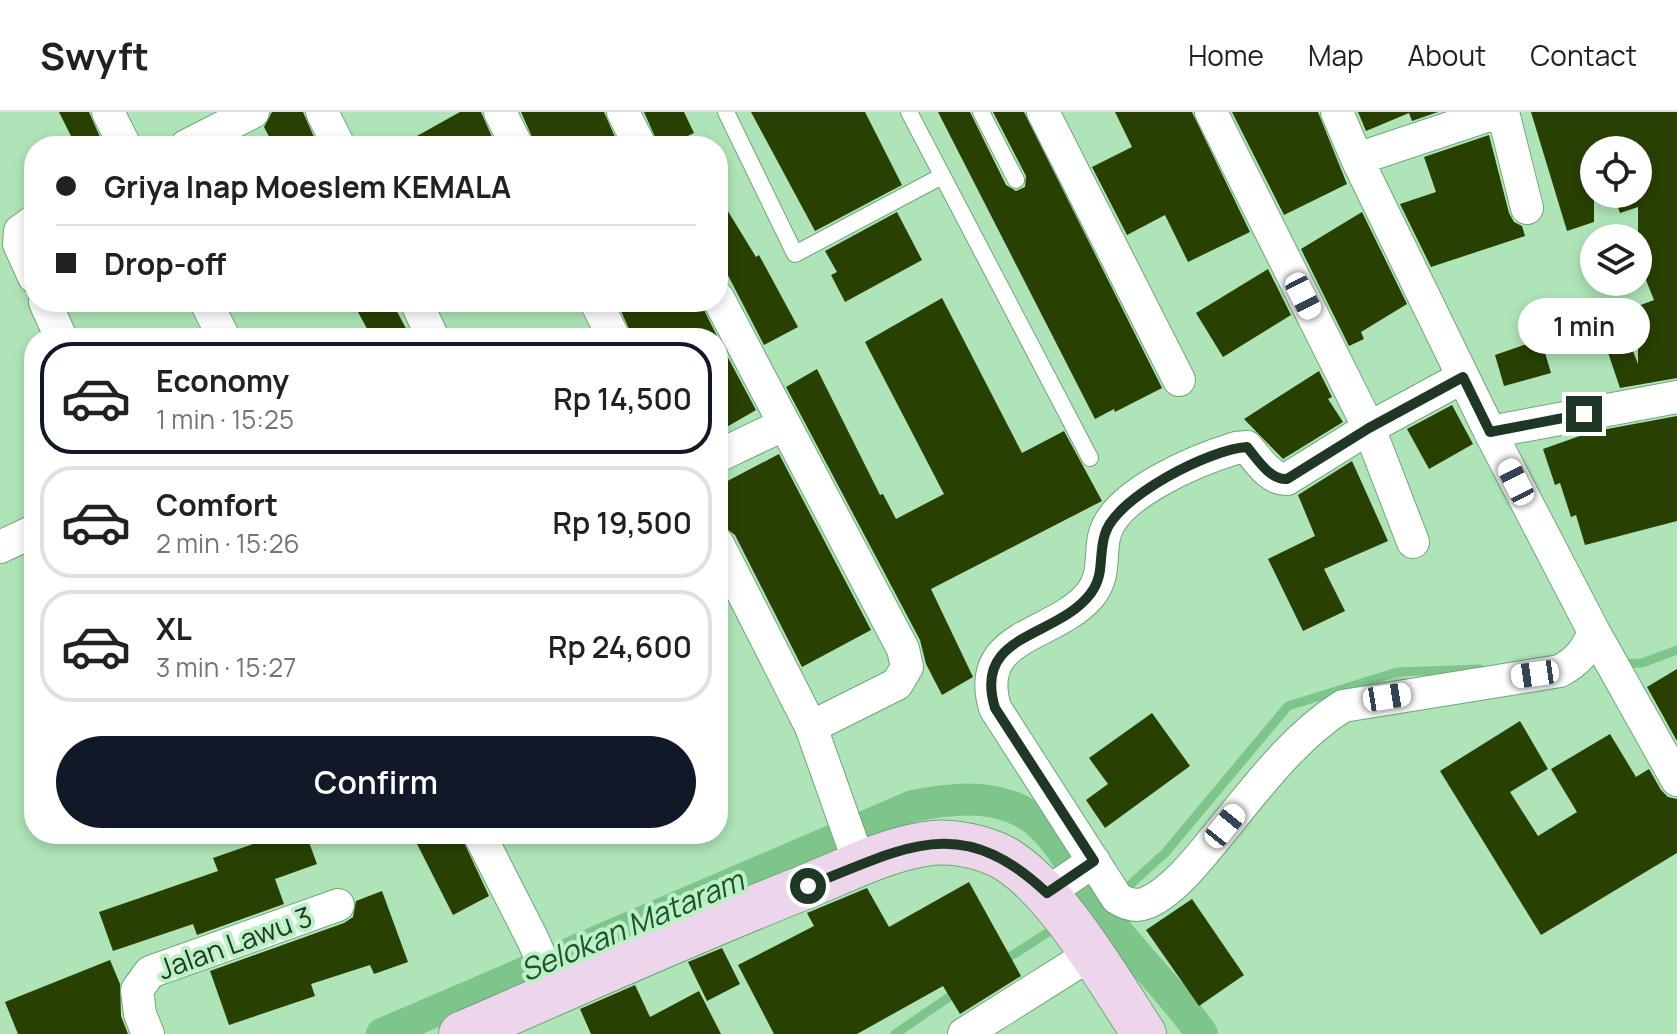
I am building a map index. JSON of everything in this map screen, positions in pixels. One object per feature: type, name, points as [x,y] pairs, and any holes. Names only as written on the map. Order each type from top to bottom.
[{"type":"street","points":[[108,112],[120,136]]},
{"type":"street","points":[[322,112],[334,136]]},
{"type":"street","points":[[500,112],[512,136]]},
{"type":"street","points":[[623,112],[635,136]]},
{"type":"street","points":[[1043,112],[1179,380]]},
{"type":"street","points":[[1211,112],[1369,428],[1413,542]]},
{"type":"street","points":[[1337,112],[1490,432],[1601,644],[1677,780]]},
{"type":"street","points":[[1357,159],[1501,112],[1527,208]]},
{"type":"street","points":[[204,136],[246,113]]},
{"type":"street","points":[[24,228],[20,231],[19,244],[24,255]]},
{"type":"street","points":[[725,312],[903,649],[907,667],[897,684],[811,727]]},
{"type":"street","points":[[1144,1034],[1073,900],[995,708],[990,690],[992,668],[1002,651],[1070,612],[1090,595],[1101,578],[1105,535],[1117,511],[1157,482],[1226,451],[1247,447],[1272,474],[1279,479],[1287,479],[1369,428],[1463,377]]},
{"type":"street","points":[[1490,432],[1677,397]]},
{"type":"street","points":[[728,451],[783,425]]},
{"type":"street","points":[[0,547],[24,536]]},
{"type":"street","points":[[728,564],[811,727],[856,854]]},
{"type":"street","points":[[461,1034],[554,986],[856,854],[926,843],[963,844],[997,854],[1073,900],[1117,898],[1124,903],[1143,905],[1155,899],[1192,867],[1259,785],[1326,716],[1343,706],[1560,671],[1575,663],[1587,649],[1601,644]]},
{"type":"street","points":[[484,844],[554,986]]},
{"type":"street","points":[[964,1034],[1073,900]]},
{"type":"street","name":"Jalan Lawu 3","points":[[148,1034],[140,1014],[137,990],[150,972],[338,905]]},
{"type":"lane","points":[[726,112],[795,254],[942,176]]},
{"type":"lane","points":[[909,112],[1090,458]]},
{"type":"lane","points":[[981,112],[1016,180]]},
{"type":"building","points":[[59,112],[89,112],[100,136],[71,136]]},
{"type":"building","points":[[272,112],[303,112],[314,136],[269,136],[264,127]]},
{"type":"building","points":[[460,112],[481,112],[492,136],[417,136]]},
{"type":"building","points":[[521,112],[604,112],[615,136],[532,136]]},
{"type":"building","points":[[644,112],[684,112],[694,133],[688,136],[655,136]]},
{"type":"building","points":[[751,112],[865,112],[902,185],[815,231]]},
{"type":"building","points":[[938,112],[970,112],[1006,185],[1016,191],[1025,187],[1026,176],[993,112],[1024,112],[1162,388],[1095,419]]},
{"type":"building","points":[[1115,112],[1192,112],[1250,232],[1188,262],[1165,215],[1127,235],[1092,167],[1132,147]]},
{"type":"building","points":[[1232,112],[1318,112],[1347,184],[1284,215]]},
{"type":"building","points":[[1358,112],[1438,112],[1412,121],[1409,113],[1366,131]]},
{"type":"building","points":[[1531,112],[1677,112],[1677,378],[1620,388],[1597,320],[1618,313],[1638,364],[1638,306],[1654,300],[1652,224],[1638,224],[1638,208],[1652,208],[1652,136],[1580,136],[1580,208],[1594,208],[1594,222],[1580,224],[1567,231]]},
{"type":"building","points":[[1489,135],[1509,213],[1514,222],[1522,226],[1525,236],[1431,267],[1400,204],[1436,192],[1424,157]]},
{"type":"building","points":[[1618,208],[1635,208],[1620,213]]},
{"type":"building","points":[[728,211],[756,257],[759,255],[798,327],[764,345],[728,275]]},
{"type":"building","points":[[897,212],[922,260],[845,302],[831,275],[837,272],[825,251]]},
{"type":"building","points":[[1362,212],[1407,304],[1361,332],[1364,339],[1349,346],[1301,249]]},
{"type":"building","points":[[1268,269],[1291,315],[1223,357],[1196,313]]},
{"type":"building","points":[[942,298],[1022,453],[1064,431],[1102,501],[931,589],[973,677],[942,695],[926,664],[920,640],[786,387],[817,369],[880,495],[883,494],[896,519],[944,494],[865,342]]},
{"type":"building","points":[[358,312],[397,312],[406,328],[367,328]]},
{"type":"building","points":[[621,312],[705,312],[713,328],[629,328]]},
{"type":"building","points":[[1541,339],[1551,373],[1504,386],[1495,355]]},
{"type":"building","points":[[728,358],[756,410],[728,426]]},
{"type":"building","points":[[1319,371],[1332,397],[1328,399],[1343,422],[1283,459],[1244,419]]},
{"type":"building","points":[[1452,405],[1473,444],[1429,469],[1407,429]]},
{"type":"building","points":[[1677,416],[1677,521],[1585,545],[1576,515],[1571,517],[1560,483],[1555,485],[1543,449],[1591,432]]},
{"type":"building","points":[[779,454],[871,630],[802,667],[735,535],[728,530],[728,481]]},
{"type":"building","points":[[1352,461],[1388,541],[1324,569],[1345,611],[1303,631],[1268,559],[1315,536],[1298,495]]},
{"type":"building","points":[[1677,669],[1677,741],[1647,687]]},
{"type":"building","points":[[1152,713],[1190,766],[1105,828],[1086,800],[1108,784],[1089,758]]},
{"type":"building","points":[[1520,721],[1548,769],[1510,792],[1538,836],[1577,812],[1551,769],[1610,734],[1636,777],[1649,769],[1661,790],[1668,797],[1677,799],[1677,853],[1541,935],[1440,771]]},
{"type":"building","points":[[253,844],[310,844],[317,864],[275,879],[284,904],[197,935],[193,924],[113,951],[99,912],[218,871],[213,858]]},
{"type":"building","points":[[417,844],[465,844],[489,896],[453,915]]},
{"type":"building","points":[[969,882],[1021,976],[960,1014],[943,986],[857,1034],[774,1034],[738,965],[814,926],[807,913],[867,888],[889,927]]},
{"type":"building","points":[[382,891],[408,962],[374,974],[370,965],[311,984],[315,996],[229,1025],[210,971],[344,923],[353,917],[356,901]]},
{"type":"building","points":[[1192,899],[1244,975],[1199,1006],[1146,930]]},
{"type":"building","points":[[722,948],[740,984],[707,1001],[688,962]]},
{"type":"building","points":[[110,960],[120,984],[121,1016],[128,1034],[18,1034],[5,1002]]},
{"type":"building","points":[[635,985],[650,1017],[699,991],[721,1034],[591,1034],[580,1009]]},
{"type":"waterway","points":[[1619,664],[1642,663],[1677,650]]},
{"type":"waterway","points":[[1080,918],[1101,911],[1165,853],[1288,706],[1397,672],[1480,669]]},
{"type":"waterway","name":"Selokan Mataram","points":[[382,1034],[913,806],[968,800],[1008,806],[1034,819],[1046,830],[1100,910],[1202,1034]]},
{"type":"waterway","points":[[1000,963],[1058,926]]},
{"type":"waterway","points":[[895,1034],[958,991]]},
{"type":"route","points":[[808,886],[883,855],[926,843],[963,844],[997,854],[1022,870],[1047,893],[1094,861],[995,708],[990,690],[992,668],[1002,651],[1070,612],[1090,595],[1101,578],[1105,535],[1117,511],[1157,482],[1226,451],[1247,447],[1272,474],[1279,479],[1287,479],[1369,428],[1463,377],[1490,432],[1584,414]]}]
